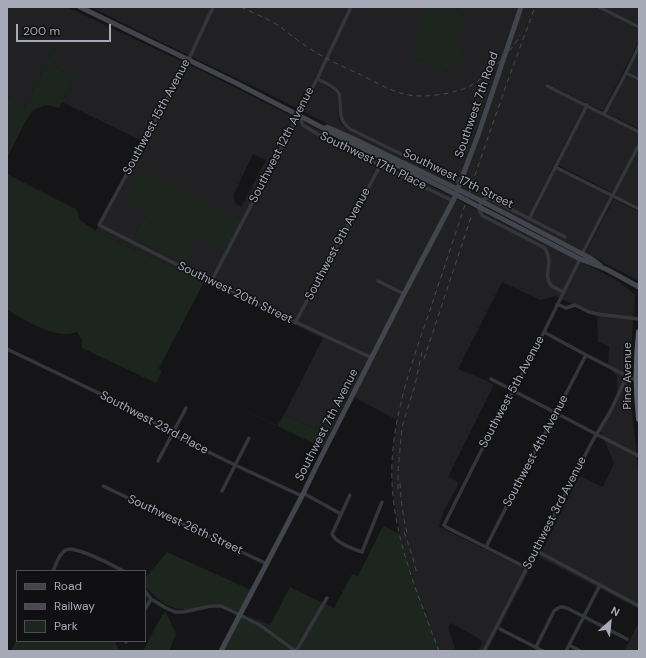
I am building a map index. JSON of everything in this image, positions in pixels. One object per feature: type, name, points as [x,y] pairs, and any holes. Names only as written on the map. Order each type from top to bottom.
[{"type":"highway","name":"Pine Avenue","points":[[639,332],[637,347],[639,419]]},
{"type":"street","name":"Southwest 17th Street","points":[[80,7],[298,115],[352,138],[581,256],[590,258],[606,269],[639,287]]},
{"type":"street","name":"Southwest 15th Avenue","points":[[99,225],[188,61],[213,7]]},
{"type":"street","name":"Southwest 12th Avenue","points":[[211,282],[317,79],[351,7]]},
{"type":"street","name":"Southwest 7th Road","points":[[449,207],[460,183],[478,134],[521,7]]},
{"type":"street","points":[[599,7],[639,27]]},
{"type":"street","points":[[604,114],[639,46]]},
{"type":"street","points":[[626,73],[639,79]]},
{"type":"street","points":[[317,79],[338,91],[340,97],[341,119],[344,125],[460,183]]},
{"type":"street","points":[[547,86],[639,132]]},
{"type":"street","points":[[529,219],[587,105]]},
{"type":"street","name":"Southwest 17th Place","points":[[298,115],[303,125],[324,138],[453,200]]},
{"type":"street","name":"Southwest 5th Avenue","points":[[486,547],[444,525],[639,145]]},
{"type":"street","name":"Southwest 9th Avenue","points":[[295,323],[380,166]]},
{"type":"street","points":[[555,167],[639,210]]},
{"type":"street","points":[[563,292],[552,286],[548,281],[547,275],[549,261],[545,248],[483,216],[479,210],[482,200],[487,198],[565,237]]},
{"type":"street","name":"Southwest 7th Avenue","points":[[221,651],[449,207]]},
{"type":"street","name":"Southwest 20th Street","points":[[99,225],[295,323],[372,358]]},
{"type":"street","points":[[378,281],[404,294]]},
{"type":"street","points":[[557,304],[566,308],[575,305],[597,314],[639,319]]},
{"type":"street","points":[[544,332],[638,381]]},
{"type":"street","name":"Southwest 23rd Place","points":[[7,349],[140,413],[172,434],[341,514]]},
{"type":"street","name":"Southwest 4th Avenue","points":[[486,547],[586,355]]},
{"type":"street","name":"Southwest 3rd Avenue","points":[[484,651],[537,551],[596,434],[610,412],[627,376]]},
{"type":"street","points":[[491,378],[639,456]]},
{"type":"street","points":[[158,461],[186,408]]},
{"type":"street","points":[[222,491],[249,438]]},
{"type":"street","name":"Southwest 26th Street","points":[[103,486],[267,564]]},
{"type":"street","points":[[350,495],[332,537],[351,548],[362,552],[382,502]]},
{"type":"street","points":[[486,547],[527,568]]},
{"type":"street","points":[[53,570],[61,554],[66,550],[73,549],[81,551],[122,570]]},
{"type":"street","points":[[537,551],[639,606]]},
{"type":"street","points":[[566,651],[600,585]]},
{"type":"street","points":[[146,592],[151,599],[175,612],[183,612],[210,606],[221,606],[260,625],[295,651],[327,598]]},
{"type":"street","points":[[146,607],[151,599]]},
{"type":"street","points":[[536,647],[554,611],[558,607],[562,606],[627,639]]},
{"type":"street","points":[[500,629],[543,651]]},
{"type":"street","points":[[569,646],[580,651]]},
{"type":"shaded area","points":[[7,7],[67,7],[198,69],[453,197],[329,435],[284,415],[322,338],[206,281],[204,282],[96,231],[142,141],[62,102],[74,77],[58,69],[54,63],[54,49],[24,109],[7,96]],"holes":[[[253,154],[266,160],[241,207],[236,204],[233,196]],[[148,212],[183,263],[133,238]]]},
{"type":"shaded area","points":[[91,7],[428,7],[412,59],[425,60],[443,72],[464,61],[462,59],[464,50],[458,45],[455,39],[463,16],[456,7],[519,7],[459,181],[345,124],[342,118],[342,96],[339,90],[316,76],[314,79],[336,92],[338,97],[339,120],[348,130],[458,184],[457,187]]},
{"type":"shaded area","points":[[523,7],[595,7],[639,29],[639,41],[603,111],[547,84],[545,87],[584,106],[527,219],[530,221],[556,169],[611,197],[582,251],[460,189]]},
{"type":"shaded area","points":[[603,7],[639,7],[639,25]]},
{"type":"shaded area","points":[[639,49],[639,77],[629,72]]},
{"type":"shaded area","points":[[627,75],[639,81],[639,129],[606,113]]},
{"type":"shaded area","points":[[587,107],[639,134],[639,142],[613,193],[558,165]]},
{"type":"shaded area","points":[[639,149],[639,207],[615,195]]},
{"type":"shaded area","points":[[456,199],[615,279],[635,294],[630,371],[631,400],[639,479],[639,609],[539,557],[579,476],[603,487],[614,463],[600,430],[617,395],[617,376],[608,367],[609,346],[598,342],[597,315],[555,296],[540,300],[502,282],[458,369],[494,385],[448,477],[458,482],[457,487],[444,511],[439,526],[529,571],[487,651],[518,590],[515,588],[483,651],[478,651],[482,643],[480,639],[451,623],[448,627],[456,651],[441,651],[432,630],[401,537],[394,506],[392,478],[393,448],[397,420],[354,397]]},
{"type":"shaded area","points":[[614,199],[639,212],[639,278],[637,280],[585,253]]},
{"type":"shaded area","points":[[639,622],[639,651],[624,651]]},
{"type":"green space","points":[[428,7],[456,7],[463,16],[466,27],[459,31],[455,39],[458,45],[464,50],[462,58],[465,61],[443,72],[432,74],[425,60],[412,59],[419,23]]},
{"type":"green space","points":[[54,49],[59,52],[54,63],[58,69],[74,77],[59,108],[46,105],[33,110],[25,122],[7,158],[7,96],[24,109]]},
{"type":"green space","points":[[142,169],[243,221],[226,251],[198,237],[183,263],[133,238],[148,212],[125,199]]},
{"type":"green space","points":[[7,174],[76,209],[80,220],[96,231],[204,282],[159,368],[162,371],[156,383],[82,348],[82,340],[77,332],[60,334],[52,332],[36,326],[7,310]]},
{"type":"green space","points":[[224,400],[277,426],[276,426]]},
{"type":"green space","points":[[285,412],[284,415],[329,435],[323,448],[277,426]]},
{"type":"green space","points":[[383,526],[400,534],[432,630],[441,651],[298,651],[325,604],[334,608],[352,574],[358,576]]},
{"type":"green space","points":[[167,552],[251,590],[239,612],[224,606],[212,604],[186,610],[167,605],[156,597],[146,588],[146,577]]},
{"type":"green space","points":[[290,587],[323,603],[295,649],[261,623],[242,613],[270,625]]},
{"type":"green space","points":[[166,612],[176,634],[169,651],[143,651],[162,615]]},
{"type":"green space","points":[[241,617],[259,626],[291,651],[223,651]]},
{"type":"green space","points":[[16,641],[115,642],[119,651],[11,651]]},
{"type":"railway","points":[[241,7],[274,23],[302,44],[331,61],[392,90],[404,94],[420,96],[439,95],[457,91],[472,85],[480,80],[503,58],[520,35]]},
{"type":"railway","points":[[439,651],[409,568],[397,525],[392,482],[392,457],[395,432],[406,382],[483,151],[535,7]]},
{"type":"railway","points":[[424,359],[472,214]]},
{"type":"railway","points":[[398,489],[402,427],[415,385],[422,352]]},
{"type":"railway","points":[[400,483],[402,510],[408,536]]},
{"type":"railway","points":[[404,532],[417,574]]}]
